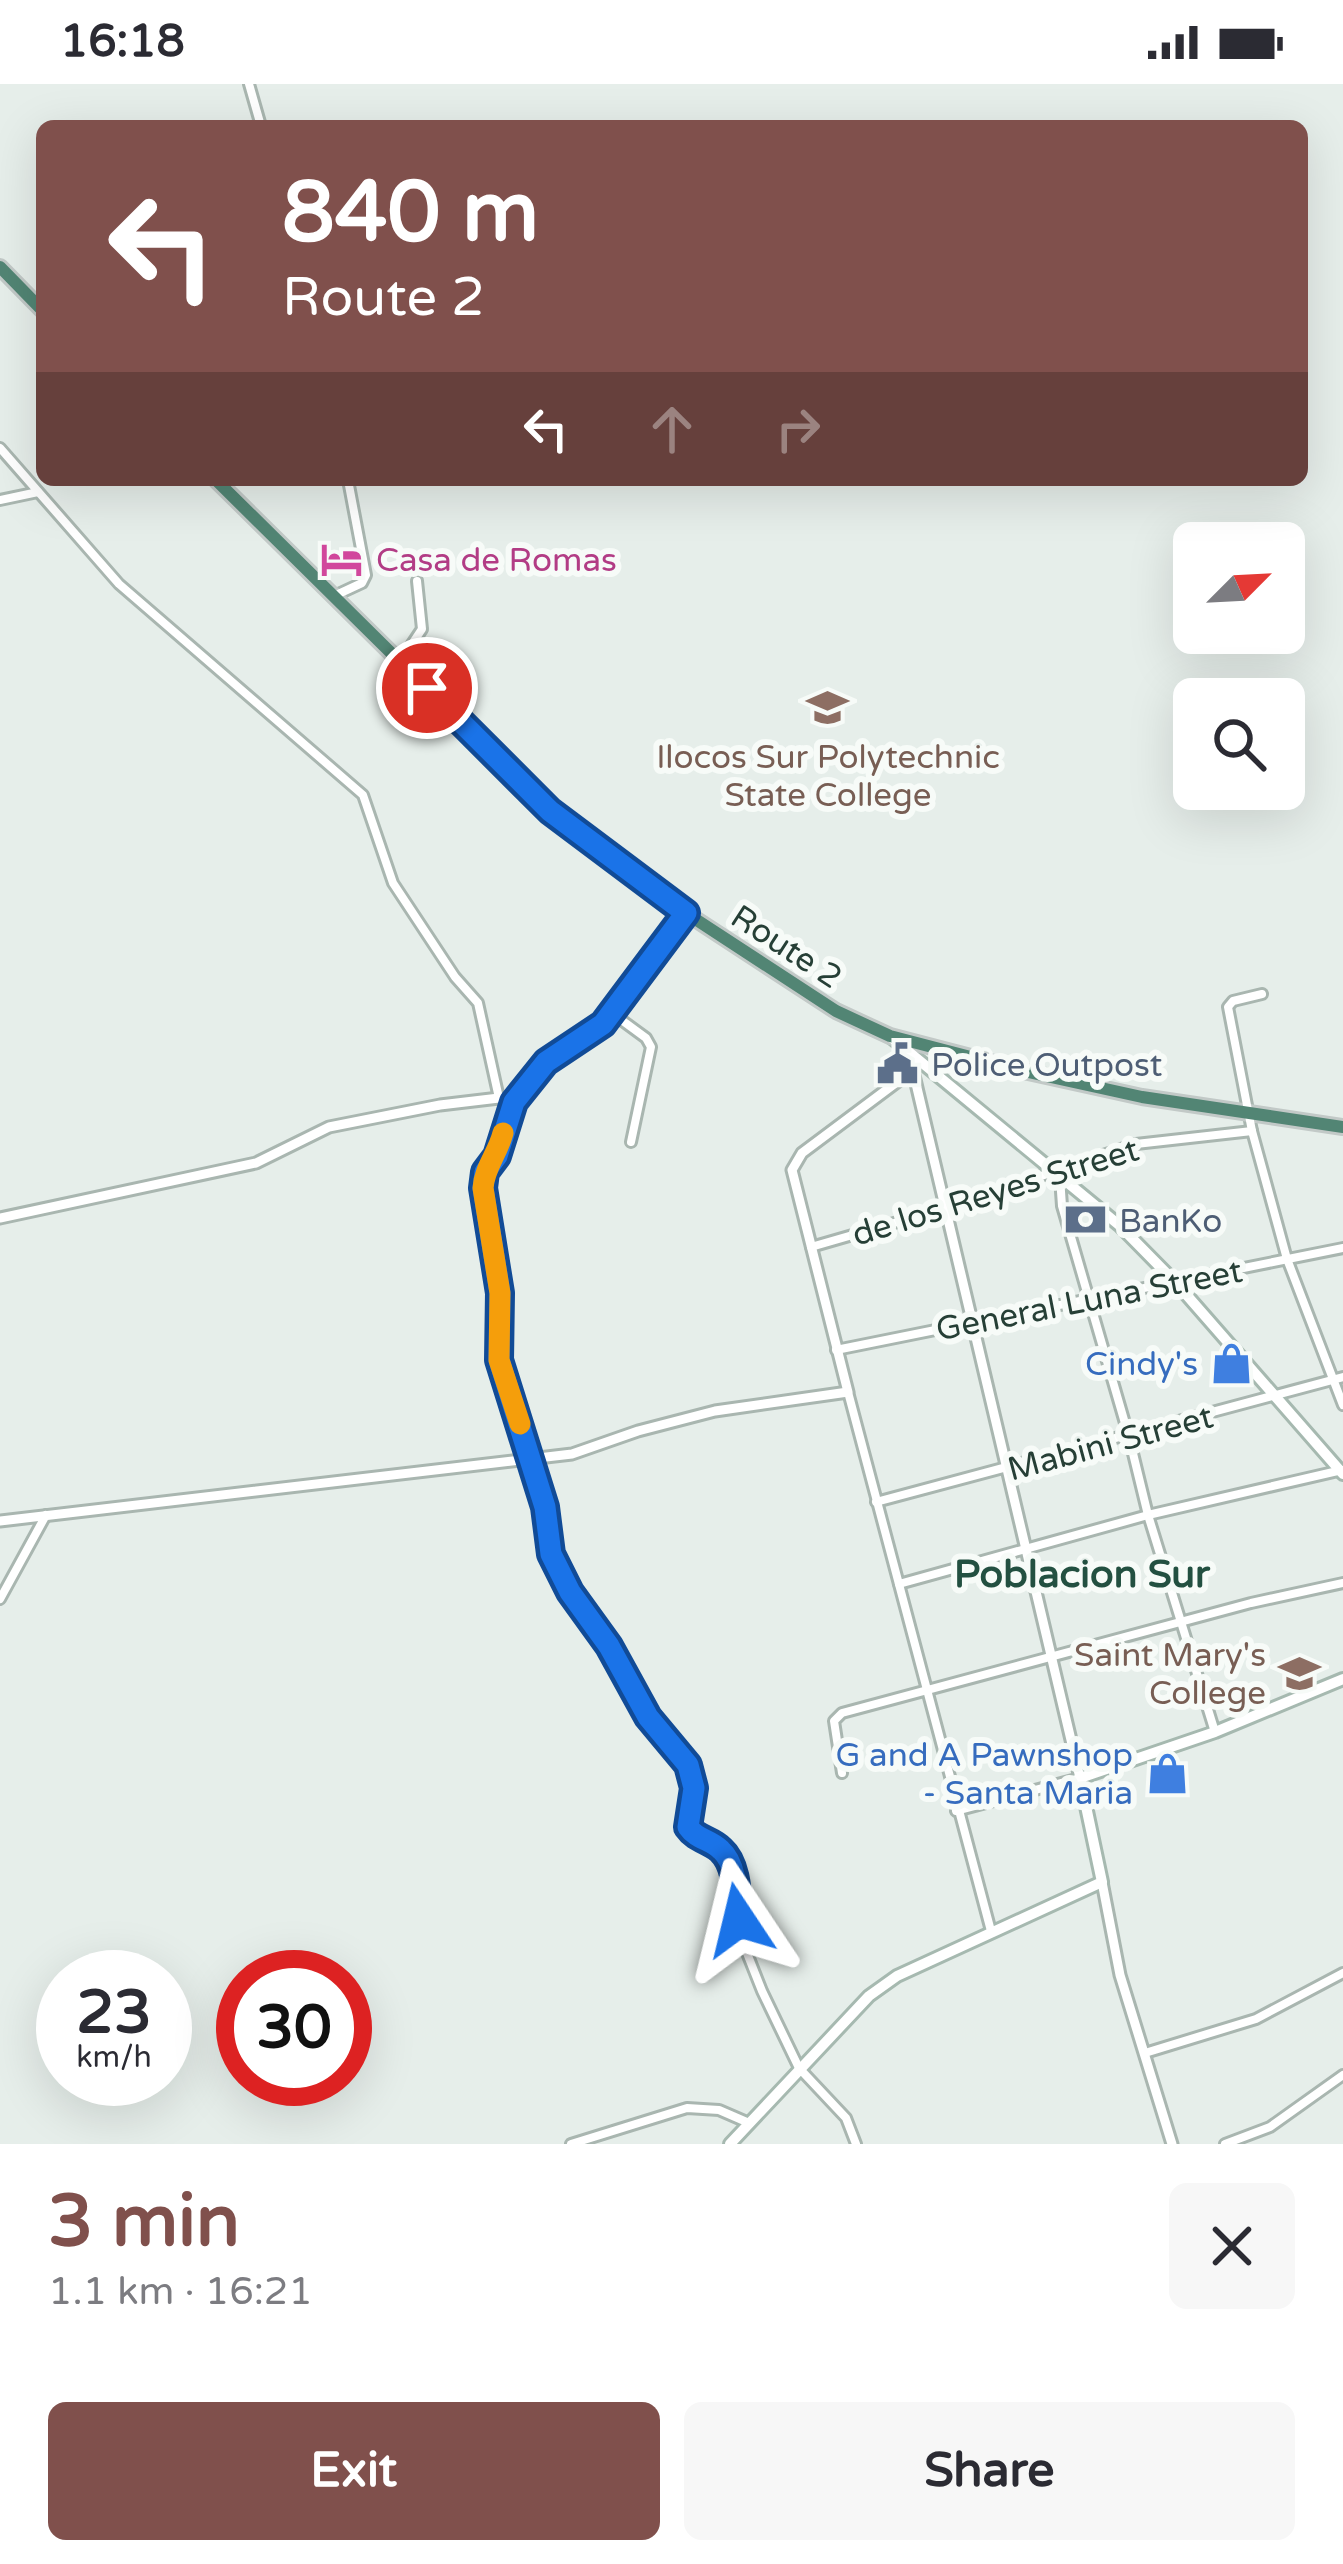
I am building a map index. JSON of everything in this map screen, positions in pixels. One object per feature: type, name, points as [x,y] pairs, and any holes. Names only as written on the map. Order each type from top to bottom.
[{"type":"highway","points":[[0,267],[36,304]]},
{"type":"highway","name":"Route 2","points":[[222,486],[550,811],[686,913],[836,1011],[890,1036],[1028,1072],[1142,1096],[1343,1127]]},
{"type":"main road","points":[[890,1036],[1119,1225],[1342,1471]]},
{"type":"main road","points":[[730,2144],[869,1996],[897,1976],[1102,1882],[1080,1778],[1215,1732],[1343,1679]]},
{"type":"street","points":[[249,84],[259,120]]},
{"type":"street","points":[[0,448],[119,584],[363,795],[393,884],[455,977],[478,1003],[499,1098]]},
{"type":"street","points":[[334,596],[362,583],[366,575],[349,486]]},
{"type":"street","points":[[0,500],[38,492]]},
{"type":"street","points":[[400,662],[422,629],[417,581]]},
{"type":"street","points":[[686,913],[603,1024],[546,1062],[514,1102],[483,1188],[500,1293],[499,1360],[559,1573],[609,1646],[648,1717],[693,1776],[689,1830],[721,1849],[730,1862],[743,1942],[799,2068],[846,2118],[856,2144]]},
{"type":"street","points":[[1262,994],[1233,1000],[1228,1007],[1252,1131],[1287,1259],[1338,1378],[1343,1405]]},
{"type":"street","points":[[612,1013],[651,1047],[631,1142]]},
{"type":"street","points":[[909,1054],[1080,1778],[956,1811]]},
{"type":"street","points":[[913,1070],[795,1162],[793,1182],[991,1931]]},
{"type":"street","points":[[0,1218],[256,1163],[329,1127],[440,1105],[499,1098],[514,1102]]},
{"type":"street","name":"de los Reyes Street","points":[[810,1247],[1058,1175],[1136,1144],[1252,1131]]},
{"type":"street","points":[[1058,1175],[1062,1206],[1148,1515],[1215,1732]]},
{"type":"street","name":"General Luna Street","points":[[835,1350],[1343,1248]]},
{"type":"street","name":"Mabini Street","points":[[876,1502],[1338,1378]]},
{"type":"street","points":[[0,1521],[527,1461],[572,1454],[715,1411],[848,1392]]},
{"type":"street","points":[[898,1584],[1148,1515],[1342,1471]]},
{"type":"street","points":[[0,1599],[47,1514]]},
{"type":"street","points":[[842,1773],[836,1716],[1343,1583]]},
{"type":"street","points":[[1102,1882],[1111,1940],[1172,2144]]},
{"type":"street","points":[[1145,2053],[1256,2019],[1343,1973]]},
{"type":"street","points":[[1225,2144],[1270,2127],[1343,2075]]},
{"type":"street","points":[[571,2144],[687,2108],[719,2110],[749,2123]]},
{"type":"slow traffic","points":[[503,1133],[483,1188],[500,1293],[499,1360],[520,1424]]},
{"type":"place","name":"Casa de Romas","points":[[342,559]]},
{"type":"place","name":"Ilocos Sur Polytechnic State College","points":[[828,708]]},
{"type":"place","name":"Police Outpost","points":[[897,1064]]},
{"type":"place","name":"BanKo","points":[[1085,1220]]},
{"type":"place","name":"Cindy's","points":[[1232,1363]]},
{"type":"place","name":"Saint Mary's College","points":[[1300,1673]]},
{"type":"place","name":"G and A Pawnshop - Santa Maria","points":[[1167,1773]]},
{"type":"district","name":"Poblacion Sur","points":[[1082,1573]]},
{"type":"route","points":[[427,688],[550,811],[686,913],[603,1024],[546,1062],[514,1102],[483,1188],[500,1293],[499,1360],[545,1507],[551,1554],[648,1717],[688,1765],[694,1788],[688,1827],[695,1837],[714,1844],[727,1856],[739,1920]]}]
